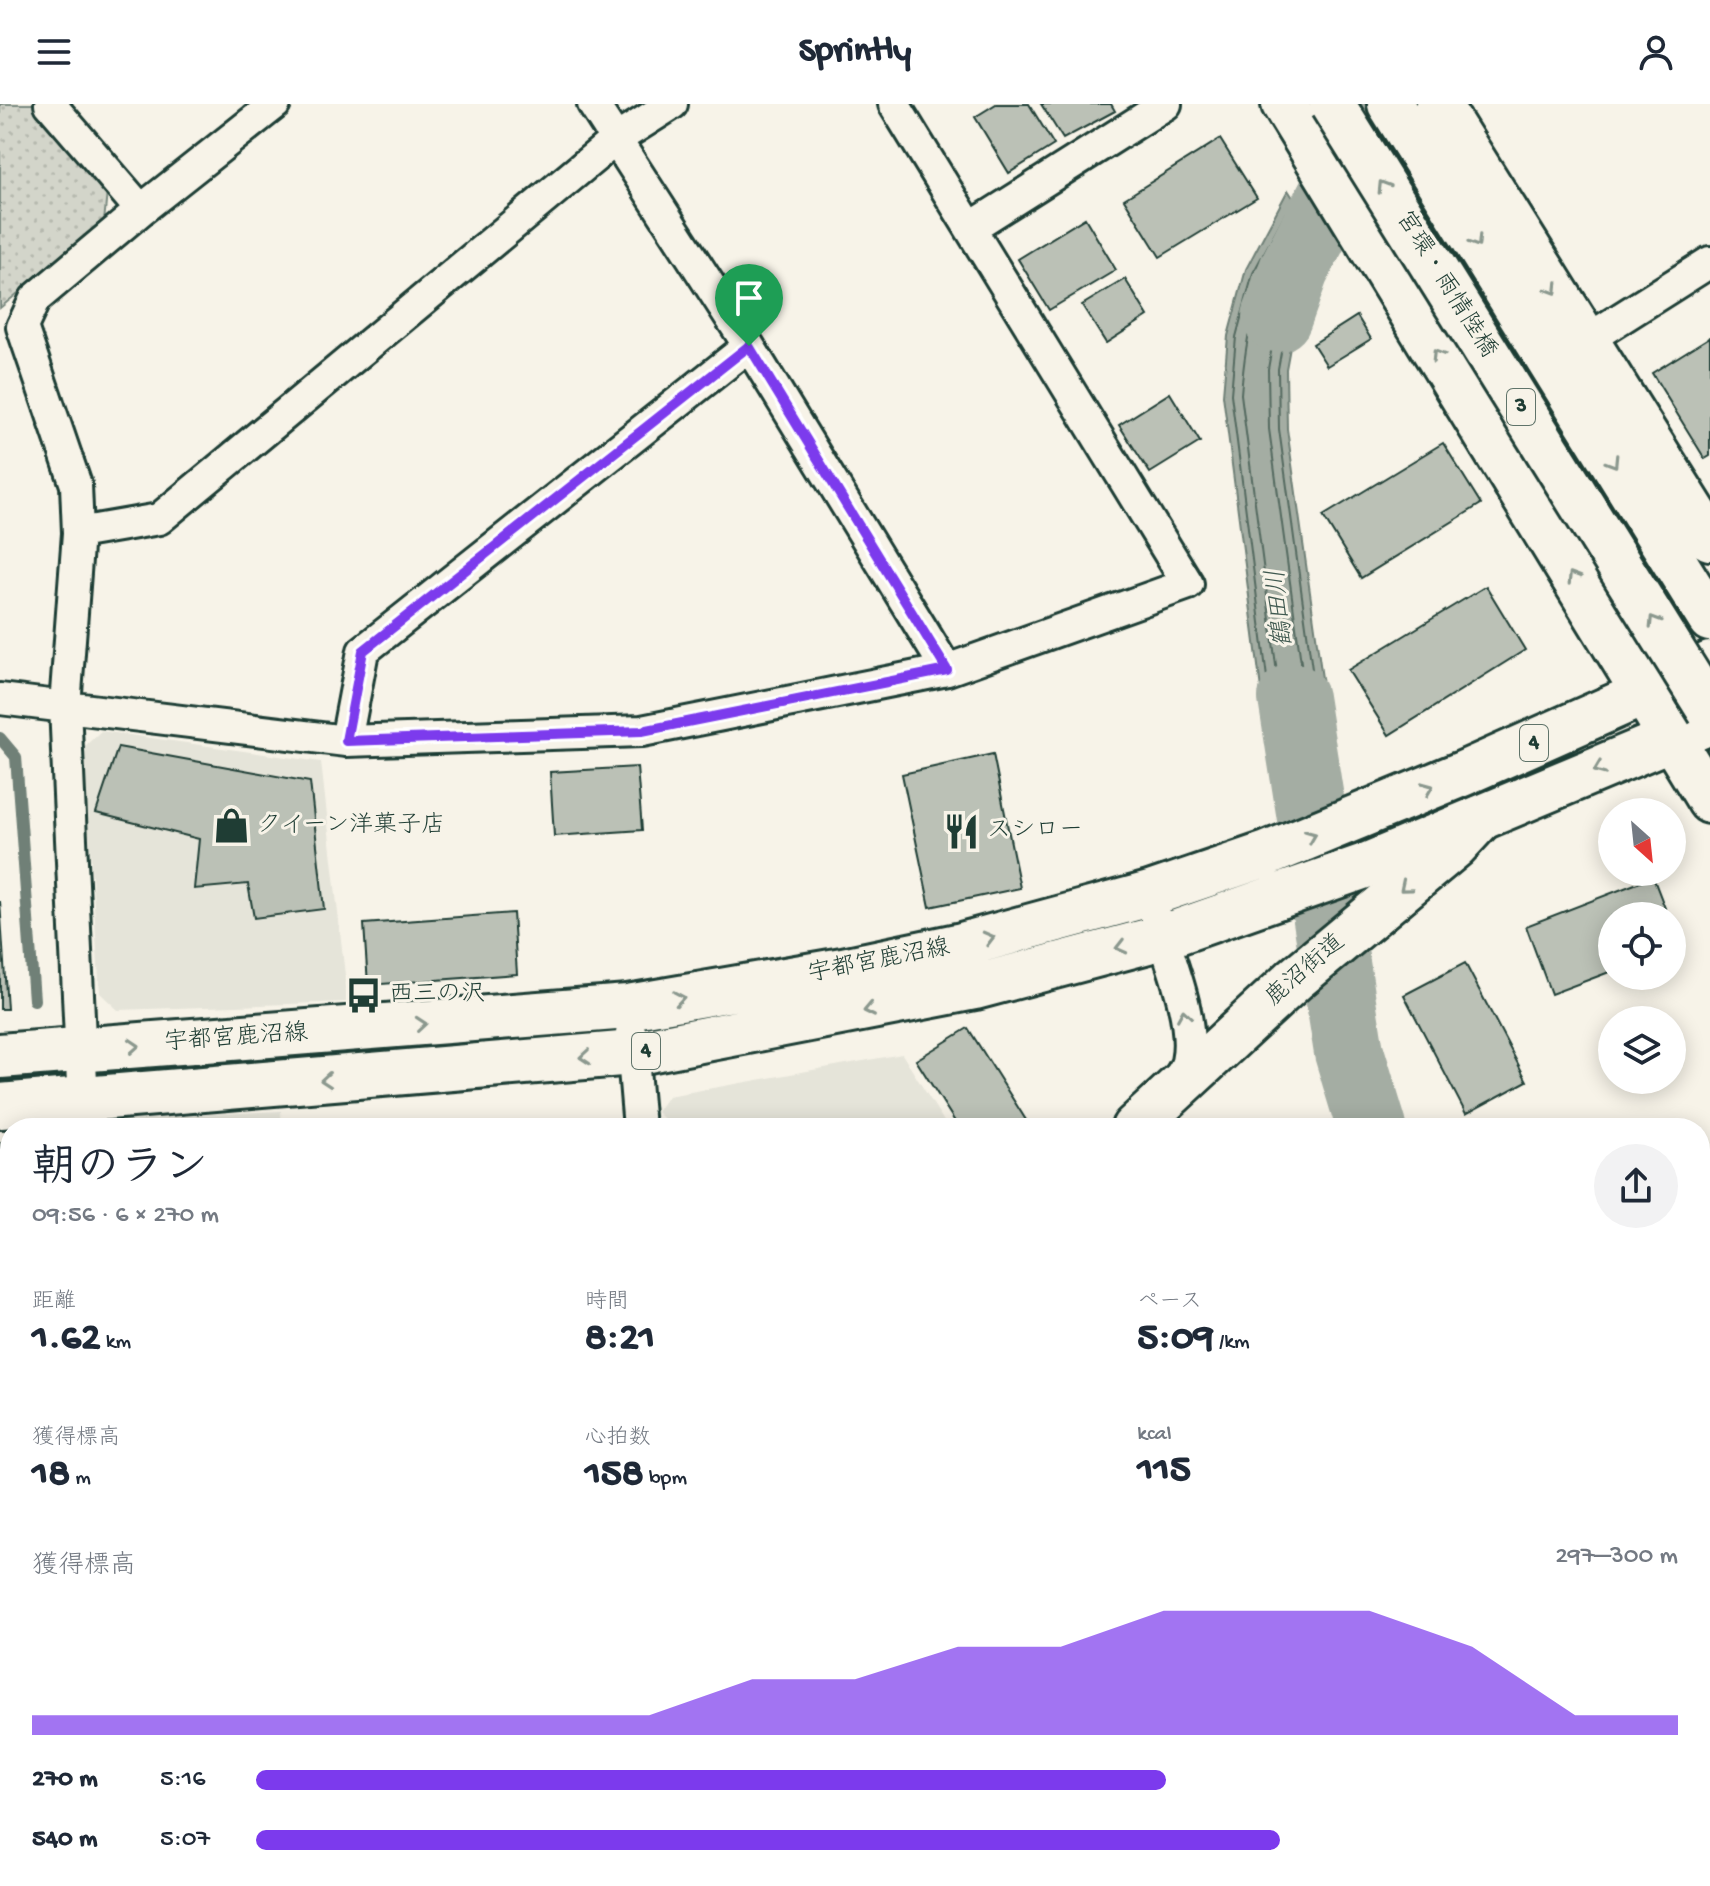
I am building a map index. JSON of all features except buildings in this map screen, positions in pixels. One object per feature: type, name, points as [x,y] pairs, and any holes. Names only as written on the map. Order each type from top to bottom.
[{"type":"main road","name":"宮環・雨情陸橋","points":[[1390,104],[1710,619]]},
{"type":"main road","points":[[1438,104],[1710,538]]},
{"type":"main road","name":"宮環・雨情陸橋","points":[[1304,111],[1710,711]]},
{"type":"main road","name":"3","points":[[1304,111],[1358,227],[1645,695],[1691,731],[1710,801]]},
{"type":"main road","name":"宇都宮鹿沼線","points":[[0,1056],[628,1007],[843,970],[962,945],[1150,894],[1267,854],[1645,695],[1710,664]]},
{"type":"main road","name":"鹿沼街道","points":[[1365,866],[1691,731]]},
{"type":"main road","name":"鹿沼街道","points":[[1144,1118],[1295,979],[1455,846],[1481,818]]},
{"type":"main road","name":"宇都宮鹿沼線","points":[[0,1106],[82,1114],[633,1053],[975,987],[1163,937],[1365,866]]},
{"type":"street","points":[[50,104],[141,210]]},
{"type":"street","points":[[82,1114],[65,706],[78,533],[76,485],[22,327],[35,299],[275,104]]},
{"type":"street","points":[[593,104],[749,346],[947,670]]},
{"type":"street","points":[[78,533],[159,519],[615,140],[672,104]]},
{"type":"street","points":[[0,699],[346,741],[642,731],[947,670],[1188,584],[894,104]]},
{"type":"street","points":[[970,228],[1166,104]]},
{"type":"street","points":[[1585,341],[1710,262]]},
{"type":"street","points":[[346,741],[363,651],[749,346]]},
{"type":"street","points":[[1150,894],[1180,993],[1187,1037],[1187,1062],[1172,1090]]},
{"type":"street","points":[[628,1007],[638,1118]]},
{"type":"shaded area","points":[[101,731],[321,762],[348,1002],[118,1010],[100,993],[83,748]]},
{"type":"shaded area","points":[[902,1054],[942,1118],[663,1118],[657,1112],[668,1096]]},
{"type":"shaded area","points":[[281,1111],[281,1118],[136,1118]]},
{"type":"green space","points":[[0,104],[34,104],[107,192],[104,222],[0,308]]},
{"type":"water","points":[[1288,190],[1324,246],[1295,320],[1286,369],[1287,429],[1336,778],[1276,805],[1223,395],[1228,336],[1246,269]]},
{"type":"water","points":[[1350,976],[1364,1118],[1347,1118],[1318,1001]]},
{"type":"waterway","name":"鶴田川","points":[[1277,317],[1294,270],[1379,104]]},
{"type":"waterway","name":"鶴田川","points":[[1293,698],[1349,1052],[1369,1118]]},
{"type":"waterway","points":[[0,738],[16,757],[34,1000]]},
{"type":"place","name":"クイーン洋菓子店","points":[[231,826]]},
{"type":"place","name":"スシロー","points":[[961,831]]},
{"type":"place","name":"西三の沢","points":[[363,995]]},
{"type":"route","points":[[749,346],[947,670],[642,731],[346,741],[363,651],[749,346]]}]
